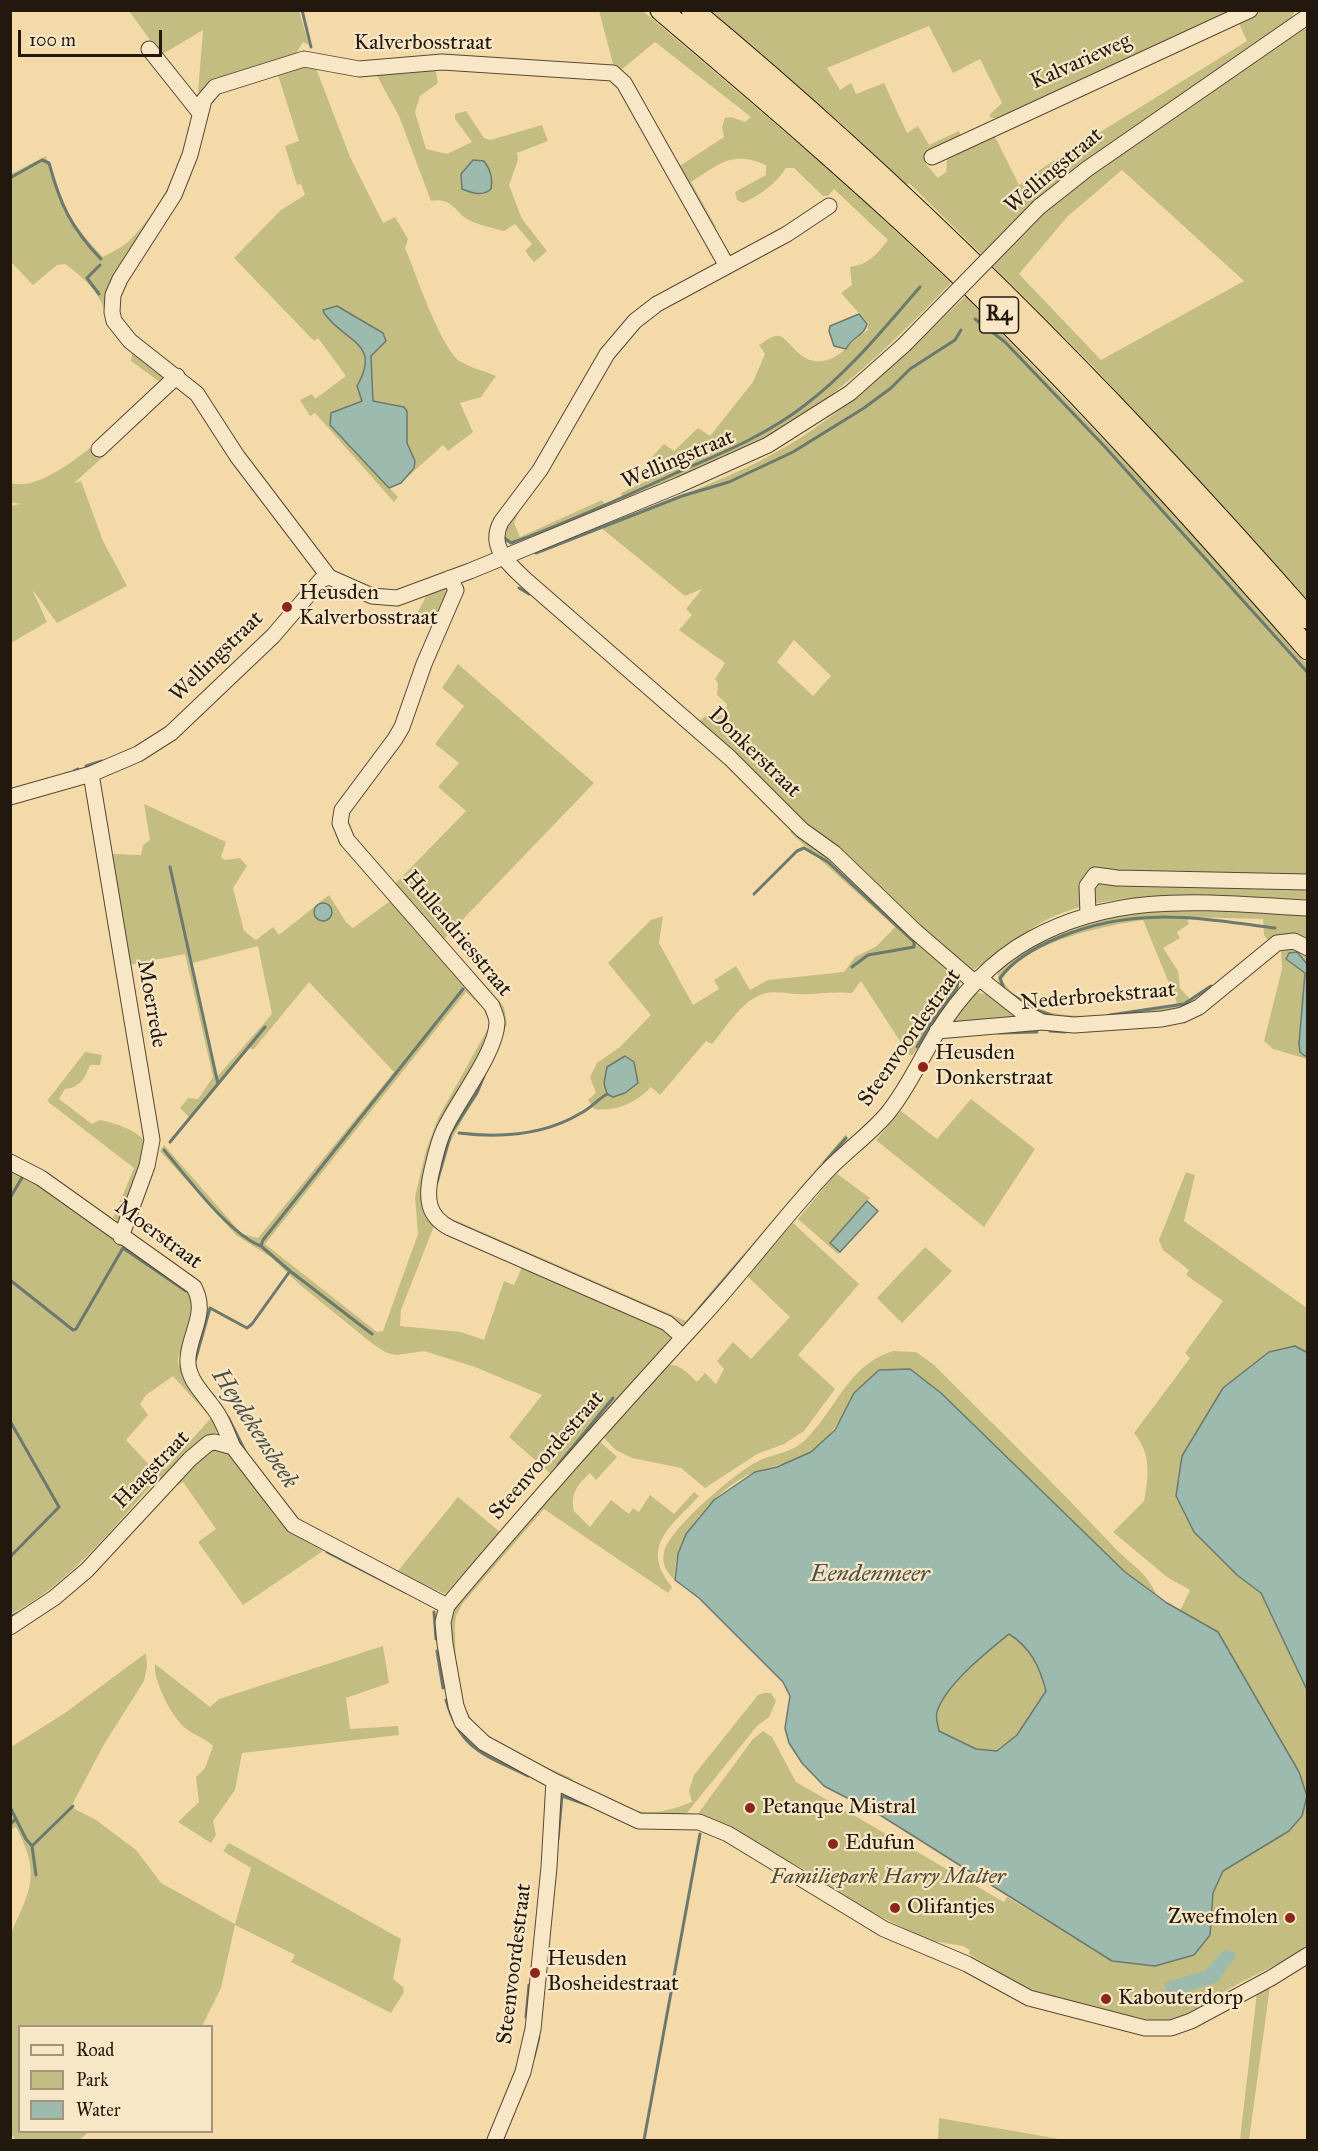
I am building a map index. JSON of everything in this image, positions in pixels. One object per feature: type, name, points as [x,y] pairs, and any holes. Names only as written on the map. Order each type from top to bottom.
[{"type":"highway","name":"R4","points":[[661,10],[809,136],[958,274],[1097,415],[1308,649]]},
{"type":"highway","name":"R4","points":[[692,10],[826,125],[977,264],[1111,400],[1308,618]]},
{"type":"street","name":"Kalvarieweg","points":[[932,157],[965,139],[1250,10]]},
{"type":"street","name":"Wellingstraat","points":[[10,797],[91,774],[138,753],[171,733],[273,636],[321,580],[329,577],[372,597],[397,598],[700,476],[768,445],[850,393],[904,345],[1039,207],[1087,169],[1306,15]]},
{"type":"street","points":[[149,49],[200,113]]},
{"type":"street","name":"Kalverbosstraat","points":[[329,577],[237,456],[207,406],[177,376],[130,341],[114,321],[113,295],[120,279],[174,195],[190,155],[204,100],[215,87],[304,59],[359,69],[442,62],[613,73],[624,83],[727,266]]},
{"type":"street","points":[[502,557],[496,530],[540,470],[592,376],[620,338],[657,304],[787,234],[829,206]]},
{"type":"street","points":[[99,449],[177,376]]},
{"type":"street","name":"Donkerstraat","points":[[502,557],[730,758],[802,830],[834,853],[916,932],[976,980],[1042,1023]]},
{"type":"street","name":"Hullendriesstraat","points":[[450,578],[456,590],[455,596],[439,627],[402,727],[342,810],[340,822],[347,840],[492,1006],[496,1016],[494,1036],[442,1135],[428,1189],[429,1208],[433,1216],[450,1228],[667,1323],[683,1336]]},
{"type":"street","name":"Moerrede","points":[[91,774],[152,1140],[147,1166],[121,1237]]},
{"type":"street","points":[[1088,914],[1087,885],[1095,875],[1117,878],[1308,882]]},
{"type":"street","name":"Steenvoordestraat","points":[[447,1606],[828,1170],[885,1117],[938,1031],[976,980],[1014,949],[1032,938],[1088,914],[1119,906],[1171,902],[1308,908]]},
{"type":"street","name":"Nederbroekstraat","points":[[938,1031],[1042,1023],[1074,1025],[1162,1019],[1182,1015],[1198,1007],[1277,943],[1294,941],[1308,948]]},
{"type":"street","name":"Moerstraat","points":[[10,1162],[41,1178],[194,1287],[198,1294],[201,1313],[190,1349],[189,1369],[193,1381],[220,1417],[233,1447]]},
{"type":"street","name":"Haagstraat","points":[[10,1627],[54,1598],[87,1570],[166,1484],[209,1443],[233,1447]]},
{"type":"street","points":[[233,1447],[293,1525],[447,1606],[443,1622],[445,1648],[450,1680],[462,1722],[484,1743],[554,1781],[639,1821],[699,1822],[718,1830],[884,1929],[967,1964],[1016,1992],[1039,2001],[1137,2026],[1164,2029],[1181,2025],[1271,1978],[1308,1955]]},
{"type":"street","name":"Steenvoordestraat","points":[[495,2140],[523,2072],[533,2029],[549,1867],[554,1781]]},
{"type":"green space","points":[[129,11],[299,11],[309,45],[303,42],[295,55],[198,92],[203,30],[161,55]]},
{"type":"green space","points":[[599,11],[643,11],[841,180],[951,283],[864,367],[841,387],[792,422],[731,455],[623,500],[621,493],[650,479],[659,464],[651,458],[664,444],[674,451],[698,428],[710,436],[753,382],[765,354],[759,345],[776,336],[785,340],[809,360],[827,360],[833,358],[868,330],[868,323],[841,293],[852,285],[850,267],[872,258],[888,240],[834,189],[828,196],[823,196],[794,168],[786,168],[772,184],[743,203],[737,200],[735,192],[766,175],[766,165],[744,159],[726,161],[691,182],[716,227],[711,231],[675,169],[724,137],[722,127],[725,118],[731,117],[745,122],[751,117],[655,42],[621,70],[613,64]]},
{"type":"green space","points":[[710,11],[1228,11],[1230,13],[996,118],[991,118],[989,115],[1002,103],[980,59],[953,73],[929,26],[827,68],[840,90],[851,83],[856,94],[884,83],[907,133],[918,126],[929,145],[959,131],[962,138],[928,154],[926,164],[938,178],[946,172],[948,151],[992,131],[1019,185],[1047,165],[1247,41],[1237,19],[1260,11],[1293,11],[1294,14],[1288,22],[1067,174],[981,254],[909,183],[907,185],[844,126]]},
{"type":"green space","points":[[1300,27],[1307,27],[1307,603],[1093,366],[993,266],[1063,195]],"holes":[[[1122,170],[1244,281],[1101,360],[1019,274],[1067,217]]]},
{"type":"green space","points":[[314,63],[350,157],[383,223],[395,217],[408,239],[405,248],[429,309],[445,342],[453,355],[461,362],[496,376],[481,397],[460,403],[473,432],[448,451],[443,445],[401,483],[414,469],[407,443],[407,411],[404,407],[373,401],[371,356],[383,333],[337,306],[328,319],[360,347],[365,363],[357,386],[362,401],[349,405],[330,425],[398,497],[394,502],[315,413],[310,416],[300,400],[312,394],[315,399],[346,376],[318,338],[314,341],[234,258],[281,210],[305,195],[301,184],[297,185],[285,146],[299,141],[276,69]]},
{"type":"green space","points":[[435,66],[438,83],[420,96],[415,112],[426,149],[447,154],[472,142],[455,119],[455,114],[466,111],[484,138],[490,140],[542,125],[548,141],[517,153],[518,160],[509,185],[522,219],[547,251],[534,262],[525,251],[532,244],[515,224],[504,231],[488,227],[466,218],[449,203],[431,201],[399,116],[376,74]]},
{"type":"green space","points":[[184,152],[175,184],[106,314],[99,298],[90,286],[65,264],[57,265],[33,285],[11,262],[11,174],[46,156],[55,185],[67,211],[103,257],[124,245],[140,230],[171,183]]},
{"type":"green space","points":[[966,296],[1166,505],[1307,664],[1307,878],[1111,871],[1094,884],[1307,887],[1307,899],[1176,896],[1109,901],[1077,908],[1038,924],[972,971],[937,940],[930,949],[958,975],[959,985],[913,1055],[909,1055],[861,981],[852,993],[767,993],[745,1005],[712,1044],[706,1041],[660,1095],[651,1087],[639,1098],[618,1108],[594,1109],[588,1100],[596,1093],[590,1077],[597,1063],[620,1047],[651,1015],[608,963],[651,920],[663,916],[659,943],[693,1005],[719,989],[714,980],[736,966],[750,990],[768,980],[844,972],[855,957],[877,946],[895,927],[790,832],[794,828],[698,722],[708,714],[725,715],[727,704],[717,695],[718,683],[715,679],[725,663],[679,630],[692,615],[686,609],[702,589],[685,596],[600,527],[728,476],[800,438],[866,389]],"holes":[[[794,640],[831,676],[813,696],[777,662]]]},
{"type":"green space","points":[[133,347],[172,375],[97,448],[104,456],[74,483],[81,481],[103,541],[127,586],[57,623],[32,589],[47,622],[11,643],[10,506],[20,504],[11,502],[11,483],[28,484],[47,477],[69,464],[112,429],[161,383],[131,361]]},
{"type":"green space","points":[[602,500],[606,506],[515,543],[504,543],[505,526],[515,511],[518,514],[514,523],[520,537]]},
{"type":"green space","points":[[444,587],[450,590],[434,626],[417,614],[427,594]]},
{"type":"green space","points":[[458,664],[594,783],[444,939],[504,1007],[507,1024],[481,1085],[446,1150],[435,1192],[436,1205],[441,1214],[686,1321],[846,1134],[849,1144],[826,1166],[686,1328],[679,1327],[457,1228],[443,1219],[435,1208],[432,1194],[441,1146],[495,1043],[500,1017],[483,990],[439,942],[443,939],[395,884],[466,811],[438,787],[459,763],[435,744],[464,706],[442,688]]},
{"type":"green space","points":[[144,804],[226,842],[221,857],[225,860],[240,858],[247,866],[233,888],[244,931],[256,940],[273,927],[279,935],[329,895],[346,922],[353,928],[393,899],[487,1006],[493,1030],[441,1125],[429,1219],[434,1226],[401,1310],[400,1326],[461,1332],[484,1340],[504,1281],[514,1285],[523,1265],[665,1327],[671,1338],[553,1476],[509,1437],[542,1395],[475,1367],[424,1351],[397,1355],[387,1353],[374,1345],[300,1285],[272,1258],[236,1235],[160,1151],[164,1145],[242,1234],[258,1238],[394,1072],[309,982],[253,1050],[250,1048],[189,1117],[180,1108],[188,1098],[198,1099],[213,1077],[185,954],[128,965],[110,854],[141,855],[143,845],[150,840]],"holes":[[[258,946],[272,1014],[216,1078],[192,963]],[[466,992],[489,1014],[491,1023],[438,1118],[426,1150],[415,1197],[418,1234],[383,1331],[377,1332],[265,1244]]]},
{"type":"green space","points":[[1185,907],[1307,915],[1307,945],[1276,937],[1268,940],[1264,935],[1263,919],[1186,917],[1189,924],[1177,932],[1180,938],[1163,948],[1178,971],[1180,988],[1189,998],[1189,1006],[1143,1014],[1100,1019],[1055,1019],[1032,1009],[999,986],[998,971],[1016,954],[1090,919]],"holes":[[[1143,920],[1178,1005],[1084,1016],[1060,1014],[1038,1008],[1018,997],[1002,980],[1012,967],[1027,955],[1046,946],[1087,932]]]},
{"type":"green space","points":[[1284,946],[1307,952],[1307,964],[1297,952],[1286,958],[1305,973],[1299,1044],[1307,1059],[1273,1049],[1264,1041],[1282,969],[1281,948]]},
{"type":"green space","points":[[975,993],[987,994],[1013,1013],[1015,1019],[949,1023]]},
{"type":"green space","points":[[85,1052],[102,1055],[100,1065],[90,1065],[81,1082],[65,1089],[59,1099],[92,1124],[100,1120],[119,1125],[137,1134],[145,1142],[140,1166],[118,1221],[113,1218],[134,1168],[47,1101]]},
{"type":"green space","points":[[971,1099],[1035,1149],[984,1227],[876,1140],[901,1111],[937,1139]]},
{"type":"green space","points":[[10,1167],[24,1173],[195,1297],[187,1338],[178,1357],[178,1363],[219,1419],[219,1430],[162,1483],[159,1477],[72,1570],[33,1601],[11,1614]],"holes":[[[173,1376],[211,1418],[166,1468],[152,1468],[126,1440],[148,1415],[140,1404],[146,1395]]]},
{"type":"green space","name":"Familiepark Harry Malter","points":[[1186,1172],[1195,1175],[1184,1221],[1307,1308],[1307,1353],[1295,1346],[1194,1532],[1237,1575],[1261,1593],[1307,1690],[1307,1948],[1186,2014],[1158,2022],[1036,1994],[969,1954],[970,1950],[963,1946],[927,1940],[866,1909],[802,1868],[697,1815],[753,1739],[763,1731],[772,1737],[796,1782],[1004,1902],[1007,1897],[1112,1961],[1155,1966],[1194,1955],[1210,1935],[1213,1893],[1223,1871],[1241,1858],[1218,1632],[1180,1611],[1190,1590],[1167,1577],[1113,1532],[1144,1501],[1147,1483],[1146,1457],[1134,1433],[1190,1358],[1185,1353],[1223,1301],[1186,1275],[1189,1270],[1163,1250],[1159,1240]]},
{"type":"green space","points":[[836,1173],[870,1198],[830,1242],[840,1252],[838,1254],[798,1219]]},
{"type":"green space","points":[[793,1223],[859,1284],[798,1355],[835,1389],[804,1431],[784,1444],[757,1454],[705,1488],[681,1468],[632,1458],[616,1450],[601,1435],[663,1365],[678,1366],[697,1382],[705,1373],[716,1384],[724,1369],[717,1361],[733,1342],[751,1359],[790,1317],[747,1276],[784,1227],[789,1227]]},
{"type":"green space","points":[[925,1247],[952,1271],[902,1323],[877,1298]]},
{"type":"green space","points":[[893,1351],[916,1352],[933,1364],[1046,1476],[1118,1552],[1142,1573],[1157,1596],[854,1393],[836,1425],[819,1445],[798,1458],[741,1479],[712,1502],[689,1532],[681,1548],[676,1564],[675,1580],[667,1571],[663,1556],[669,1542],[690,1516],[748,1467],[804,1441],[853,1378],[877,1358]]},
{"type":"green space","points":[[597,1439],[617,1457],[596,1480],[590,1473],[581,1482],[574,1495],[574,1511],[590,1527],[611,1500],[629,1514],[633,1508],[639,1512],[650,1495],[674,1514],[694,1492],[699,1496],[669,1528],[659,1548],[658,1560],[672,1587],[668,1593],[544,1509],[463,1603],[456,1616],[455,1625],[459,1681],[468,1713],[476,1724],[500,1744],[573,1779],[570,1784],[490,1741],[464,1715],[448,1629],[452,1609]]},
{"type":"green space","points":[[212,1446],[234,1456],[276,1518],[289,1531],[323,1551],[243,1605],[198,1542],[216,1529],[183,1482],[166,1493]]},
{"type":"green space","points":[[458,1497],[500,1532],[445,1594],[397,1572]]},
{"type":"green space","points":[[1009,1633],[1023,1645],[1033,1659],[1046,1691],[1017,1735],[997,1751],[976,1749],[939,1731],[937,1712],[942,1701],[958,1680]]},
{"type":"green space","points":[[383,1646],[389,1683],[346,1698],[350,1729],[398,1726],[399,1735],[242,1753],[235,1790],[213,1821],[216,1835],[211,1843],[178,1822],[199,1802],[196,1777],[205,1768],[213,1746],[185,1728],[175,1716],[160,1689],[155,1664],[210,1707],[219,1699]]},
{"type":"green space","points":[[146,1653],[147,1667],[144,1681],[103,1746],[71,1807],[96,1820],[136,1850],[161,1883],[235,1924],[251,1868],[223,1851],[229,1843],[401,1939],[393,1979],[403,1987],[404,1992],[391,2013],[291,1962],[295,1955],[235,1925],[221,1988],[202,2025],[18,2025],[18,2133],[88,2133],[79,2140],[15,2140],[10,2130],[11,1933],[24,1904],[31,1869],[24,1843],[16,1827],[11,1829],[11,1747],[65,1713]]},
{"type":"green space","points":[[771,1693],[776,1701],[769,1717],[757,1726],[686,1814],[651,1819],[595,1798],[598,1793],[623,1806],[644,1812],[665,1810],[692,1802],[689,1791],[694,1775],[758,1695]]},
{"type":"green space","points":[[1270,1986],[1249,2140],[1240,2140],[1257,1992]]},
{"type":"green space","points":[[939,2118],[1065,2140],[938,2140]]},
{"type":"water","points":[[473,160],[484,161],[492,178],[491,189],[481,194],[462,189],[461,174]]},
{"type":"water","points":[[337,306],[383,333],[386,341],[371,356],[373,401],[404,407],[407,411],[407,443],[415,461],[414,468],[401,483],[389,488],[330,425],[331,413],[362,401],[357,386],[364,371],[365,360],[358,344],[332,323],[324,313],[323,310]]},
{"type":"water","points":[[859,314],[867,324],[864,331],[846,349],[834,346],[829,331],[830,326]]},
{"type":"water","points":[[319,903],[327,903],[332,908],[330,919],[319,921],[314,916],[314,908]]},
{"type":"water","points":[[1297,952],[1307,964],[1308,1055],[1305,1056],[1300,1052],[1299,1044],[1305,973],[1286,959],[1289,953]]},
{"type":"water","points":[[625,1056],[634,1062],[638,1083],[625,1093],[613,1097],[607,1094],[604,1083],[607,1067]]},
{"type":"water","points":[[867,1201],[878,1211],[840,1252],[830,1243]]},
{"type":"water","points":[[1295,1346],[1308,1353],[1307,1690],[1261,1593],[1237,1575],[1194,1532],[1176,1496],[1182,1456],[1223,1388],[1269,1352]]},
{"type":"water","name":"Eendenmeer","points":[[910,1369],[941,1393],[1125,1572],[1167,1603],[1218,1632],[1299,1772],[1307,1796],[1302,1816],[1289,1831],[1223,1871],[1213,1893],[1210,1935],[1194,1955],[1155,1966],[1112,1961],[880,1815],[824,1786],[802,1763],[789,1743],[785,1728],[790,1696],[783,1682],[699,1598],[675,1580],[678,1554],[686,1534],[714,1500],[755,1472],[777,1467],[811,1452],[835,1430],[854,1393],[879,1370]],"holes":[[[1009,1634],[1033,1658],[1046,1691],[1017,1735],[997,1751],[976,1749],[939,1731],[937,1712],[941,1702],[957,1680]]]},
{"type":"waterway","points":[[302,10],[311,47]]},
{"type":"waterway","points":[[10,178],[42,160],[49,163],[68,215],[82,237],[101,259]]},
{"type":"waterway","points":[[99,294],[87,278],[100,265]]},
{"type":"waterway","points":[[503,537],[511,543],[574,519],[726,451],[775,426],[805,405],[836,378],[866,349],[920,287]]},
{"type":"waterway","points":[[975,319],[1005,342],[1106,448],[1308,673]]},
{"type":"waterway","points":[[536,553],[682,496],[729,482],[793,452],[864,408],[891,388],[910,369],[955,340],[961,330]]},
{"type":"waterway","points":[[519,588],[529,594]]},
{"type":"waterway","points":[[86,766],[102,761]]},
{"type":"waterway","points":[[74,771],[78,769]]},
{"type":"waterway","points":[[754,894],[797,851],[804,848],[828,862],[914,942],[914,947],[868,955],[852,967]]},
{"type":"waterway","points":[[170,867],[218,1084]]},
{"type":"waterway","points":[[1004,989],[1000,978],[1012,965],[1043,945],[1087,927],[1114,921],[1166,917],[1275,928]]},
{"type":"waterway","points":[[917,1047],[929,1026],[957,988],[958,982],[954,973]]},
{"type":"waterway","points":[[1110,1015],[1184,1004],[1211,986]]},
{"type":"waterway","name":"Heydekensbeek","points":[[195,1361],[210,1308],[247,1328],[252,1324],[290,1271],[261,1246],[263,1240],[463,989]]},
{"type":"waterway","points":[[1011,994],[1037,1010],[1053,1016]]},
{"type":"waterway","points":[[170,1142],[265,1027]]},
{"type":"waterway","points":[[1050,1031],[1065,1032]]},
{"type":"waterway","points":[[999,1033],[1037,1032]]},
{"type":"waterway","points":[[437,1182],[451,1133],[477,1093],[484,1076]]},
{"type":"waterway","points":[[459,1133],[506,1135],[553,1126],[585,1111],[607,1094]]},
{"type":"waterway","points":[[824,1163],[846,1138]]},
{"type":"waterway","points":[[164,1150],[222,1217],[249,1240],[261,1246]]},
{"type":"waterway","points":[[10,1198],[23,1176]]},
{"type":"waterway","points":[[10,1280],[73,1330],[76,1329],[123,1248],[186,1291]]},
{"type":"waterway","points":[[699,1309],[743,1258]]},
{"type":"waterway","points":[[290,1271],[372,1334]]},
{"type":"waterway","points":[[558,1465],[613,1398]]},
{"type":"waterway","name":"Heydekensbeek","points":[[228,1417],[245,1451]]},
{"type":"waterway","points":[[10,1421],[59,1507],[10,1557]]},
{"type":"waterway","points":[[327,1552],[405,1592]]},
{"type":"waterway","points":[[10,1617],[20,1612]]},
{"type":"waterway","name":"Heydekensbeek","points":[[434,1612],[436,1639]]},
{"type":"waterway","name":"Heydekensbeek","points":[[437,1651],[443,1688]]},
{"type":"waterway","name":"Heydekensbeek","points":[[446,1700],[452,1717],[467,1741],[487,1756],[528,1776]]},
{"type":"waterway","points":[[558,1839],[562,1796],[588,1805]]},
{"type":"waterway","points":[[36,1875],[32,1846],[73,1806]]},
{"type":"waterway","points":[[10,1807],[32,1846]]},
{"type":"waterway","points":[[10,1824],[16,1819]]},
{"type":"waterway","name":"Heydekensbeek","points":[[644,2140],[700,1834]]},
{"type":"waterway","points":[[1226,1955],[1230,1956],[1214,1978],[1172,1991],[1170,1986],[1208,1975],[1226,1955]]},
{"type":"waterway","points":[[526,2017],[529,1985]]},
{"type":"waterway","points":[[534,2057],[539,2037]]},
{"type":"place","name":"Heusden Kalverbosstraat","points":[[287,607]]},
{"type":"place","name":"Heusden Donkerstraat","points":[[923,1067]]},
{"type":"place","name":"Petanque Mistral","points":[[750,1808]]},
{"type":"place","name":"Edufun","points":[[833,1844]]},
{"type":"place","name":"Olifantjes","points":[[895,1908]]},
{"type":"place","name":"Zweefmolen","points":[[1290,1918]]},
{"type":"place","name":"Heusden Bosheidestraat","points":[[535,1973]]},
{"type":"place","name":"Kabouterdorp","points":[[1106,1999]]}]
